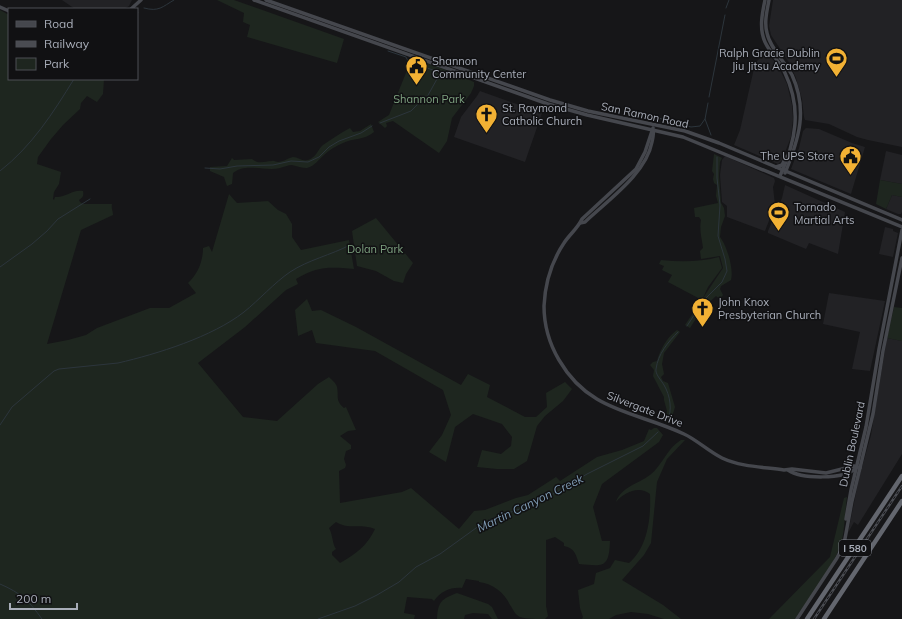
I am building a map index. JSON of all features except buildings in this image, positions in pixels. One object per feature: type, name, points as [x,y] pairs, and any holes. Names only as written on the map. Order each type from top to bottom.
[{"type":"highway","name":"I 580","points":[[807,619],[902,476]]},
{"type":"highway","name":"I 580","points":[[824,619],[902,501]]},
{"type":"street","points":[[136,0],[136,5]]},
{"type":"street","points":[[132,8],[141,0]]},
{"type":"street","name":"San Ramon Road","points":[[254,0],[548,104],[646,129],[653,127],[696,135],[902,220]]},
{"type":"street","name":"San Ramon Road","points":[[266,0],[550,100],[653,127],[688,138],[902,227]]},
{"type":"street","points":[[765,0],[761,24],[765,42],[785,72],[794,100],[796,112],[792,148],[782,177]]},
{"type":"street","points":[[769,0],[766,24],[767,33],[791,74],[798,96],[800,113],[799,135],[796,147],[784,171]]},
{"type":"street","points":[[790,86],[794,87],[798,96]]},
{"type":"street","name":"Silvergate Drive","points":[[653,127],[645,152],[636,168],[582,219],[556,256],[550,271],[544,304],[546,331],[552,347],[566,372],[575,383],[588,394],[608,406],[685,434],[711,452],[723,458],[750,466],[826,473],[854,466],[858,468]]},
{"type":"street","name":"Silvergate Drive","points":[[580,223],[585,222],[639,170],[651,150],[654,134],[653,127]]},
{"type":"street","name":"San Ramon Road","points":[[646,129],[650,136]]},
{"type":"street","points":[[775,167],[782,165],[789,149],[792,148]]},
{"type":"street","name":"Dublin Boulevard","points":[[797,619],[837,558],[844,544],[866,427],[880,341],[902,230]]},
{"type":"street","name":"Dublin Boulevard","points":[[858,468],[873,414],[883,351],[902,258]]},
{"type":"street","name":"Dublin Boulevard","points":[[880,341],[882,343],[881,350],[883,351]]},
{"type":"shaded area","points":[[62,0],[132,0],[129,6],[126,8],[74,8]]},
{"type":"shaded area","points":[[773,0],[902,0],[902,147],[857,137],[829,124],[805,120],[802,99],[796,78],[790,64],[771,35],[769,26]]},
{"type":"shaded area","points":[[763,54],[769,54],[779,68],[787,84],[792,105],[793,119],[791,137],[782,160],[778,164],[734,145],[740,130],[755,64]]},
{"type":"shaded area","points":[[480,91],[542,113],[525,162],[454,137],[461,117]]},
{"type":"shaded area","points":[[806,128],[819,129],[865,147],[851,194],[791,169],[799,148],[803,131]]},
{"type":"shaded area","points":[[886,151],[902,155],[902,184],[880,180]]},
{"type":"shaded area","points":[[725,156],[774,178],[775,181],[773,187],[775,205],[765,231],[727,217],[727,206],[722,202],[720,175],[722,160]]},
{"type":"shaded area","points":[[785,185],[845,212],[838,254],[809,243],[806,249],[768,233],[782,198]]},
{"type":"shaded area","points":[[892,195],[902,197],[901,214],[886,209]]},
{"type":"shaded area","points":[[885,227],[893,229],[893,231],[898,233],[893,257],[879,254]]},
{"type":"shaded area","points":[[829,293],[885,301],[870,371],[852,369],[860,332],[823,324]]},
{"type":"shaded area","points":[[887,338],[902,341],[902,454],[858,525],[854,522],[848,533],[859,478],[871,435]]},
{"type":"green space","points":[[217,0],[234,0],[344,39],[337,63],[247,37],[250,25],[243,22],[244,13]]},
{"type":"green space","points":[[0,10],[8,14],[8,80],[104,80],[103,94],[97,102],[87,96],[81,103],[80,109],[63,125],[38,157],[37,164],[61,172],[59,184],[54,192],[54,200],[55,197],[76,191],[83,191],[83,196],[79,200],[80,202],[83,204],[112,204],[113,215],[81,230],[47,344],[86,335],[97,328],[150,308],[169,308],[196,293],[188,283],[195,276],[199,267],[203,248],[209,246],[212,252],[229,194],[237,203],[268,201],[278,210],[286,214],[292,224],[292,237],[301,250],[349,240],[354,269],[324,268],[296,279],[298,284],[286,290],[245,327],[198,363],[243,417],[277,421],[318,384],[329,377],[333,380],[337,387],[339,403],[344,408],[346,407],[356,430],[348,431],[340,436],[351,445],[351,449],[346,451],[344,459],[346,465],[345,468],[339,471],[340,503],[402,492],[411,488],[459,529],[474,511],[485,510],[528,495],[556,477],[560,481],[597,457],[622,450],[644,441],[649,429],[651,430],[657,428],[663,435],[659,442],[602,484],[593,507],[602,541],[610,541],[608,557],[603,564],[579,564],[571,548],[564,546],[564,543],[555,537],[546,540],[546,606],[548,616],[545,619],[529,619],[518,616],[505,596],[498,589],[479,581],[466,579],[462,588],[446,590],[434,601],[432,599],[407,597],[404,613],[415,615],[414,619],[0,619]],"holes":[[[336,522],[345,526],[365,526],[375,529],[360,549],[340,563],[332,555],[332,552],[336,549],[329,528]]]},
{"type":"green space","name":"Shannon Park","points":[[412,58],[474,82],[471,93],[452,118],[447,141],[439,153],[393,121],[386,123],[387,126],[385,128],[378,122],[389,115]]},
{"type":"green space","points":[[371,124],[374,132],[370,135],[338,145],[328,151],[315,164],[307,168],[292,165],[274,169],[244,168],[233,173],[232,184],[227,186],[224,177],[210,171],[210,167],[227,166],[232,158],[234,160],[252,159],[259,162],[280,162],[293,157],[308,160],[315,155],[323,145],[350,128],[353,132],[360,131]]},
{"type":"green space","points":[[714,154],[722,158],[720,162],[719,175],[721,203],[724,208],[725,216],[721,227],[720,237],[729,258],[732,275],[731,280],[721,286],[720,289],[723,295],[720,299],[716,296],[702,309],[690,328],[685,325],[723,268],[720,256],[701,259],[700,251],[703,248],[700,231],[701,220],[699,217],[695,217],[694,208],[718,203],[716,196],[717,185],[714,183],[714,174],[712,171]]},
{"type":"green space","points":[[880,180],[902,184],[902,197],[892,195],[886,209],[876,204]]},
{"type":"green space","name":"Dolan Park","points":[[376,218],[413,263],[406,274],[403,283],[394,281],[376,271],[357,266],[352,231]]},
{"type":"green space","points":[[719,257],[722,268],[708,287],[702,300],[668,282],[672,275],[662,270],[664,266],[659,264],[661,260],[690,261]]},
{"type":"green space","points":[[307,299],[312,311],[321,310],[356,327],[461,385],[468,374],[490,385],[487,397],[525,417],[536,417],[547,407],[546,393],[565,382],[572,389],[563,401],[545,416],[537,426],[527,461],[514,469],[477,467],[482,450],[501,454],[511,446],[512,437],[502,424],[473,414],[455,427],[446,462],[429,452],[442,435],[451,415],[443,390],[375,351],[316,343],[312,330],[298,336],[295,310]]},
{"type":"green space","points":[[894,307],[902,308],[902,341],[887,338]]},
{"type":"green space","points":[[677,330],[680,332],[664,353],[662,364],[664,374],[661,377],[663,381],[668,383],[675,407],[670,424],[665,422],[667,411],[664,397],[653,376],[654,370],[650,365],[657,361],[664,344]]},
{"type":"green space","points":[[681,440],[685,440],[667,459],[657,482],[651,543],[644,555],[622,580],[663,605],[681,619],[664,619],[648,614],[631,612],[616,615],[609,619],[582,619],[583,617],[580,608],[578,590],[594,584],[596,573],[610,568],[615,560],[629,563],[640,549],[647,531],[650,512],[650,494],[646,491],[636,490],[627,493],[616,502],[618,497],[630,486],[650,475],[676,443]]},
{"type":"green space","points":[[847,497],[842,540],[834,561],[822,581],[795,619],[769,619],[830,557],[844,498]]},
{"type":"green space","points":[[457,593],[488,604],[492,607],[498,619],[492,619],[488,614],[473,613],[465,615],[464,619],[437,619],[438,609],[441,602],[447,597]]},
{"type":"waterway","points":[[144,8],[157,9],[174,0]]},
{"type":"waterway","points":[[726,8],[729,0]]},
{"type":"waterway","points":[[709,97],[725,15]]},
{"type":"waterway","points":[[388,51],[406,57],[408,61],[433,70],[436,74]]},
{"type":"waterway","points":[[380,123],[411,111],[427,97],[437,79]]},
{"type":"waterway","points":[[0,171],[32,140],[73,80]]},
{"type":"waterway","name":"Martin Canyon Creek","points":[[708,103],[705,119],[711,135]]},
{"type":"waterway","points":[[650,119],[655,117],[691,127],[700,126],[705,119]]},
{"type":"waterway","points":[[205,168],[220,169],[237,166],[273,165],[291,161],[308,162],[319,157],[329,147],[339,141],[361,133],[372,126]]},
{"type":"waterway","name":"Martin Canyon Creek","points":[[687,326],[704,300],[722,282],[727,271],[718,236],[720,205],[717,178],[717,157]]},
{"type":"waterway","points":[[0,267],[32,244],[58,219],[90,199]]},
{"type":"waterway","points":[[0,425],[12,407],[54,371],[59,369],[118,363],[184,344],[231,321],[244,312],[290,272],[304,264],[350,245]]},
{"type":"waterway","name":"Martin Canyon Creek","points":[[667,421],[670,413],[669,398],[664,385],[657,375],[656,369],[659,358],[664,349],[678,332]]},
{"type":"waterway","name":"Martin Canyon Creek","points":[[318,619],[355,606],[377,595],[399,582],[416,567],[440,554],[483,523],[529,506],[555,493],[587,474],[643,446],[658,432]]},
{"type":"waterway","name":"Martin Canyon Creek","points":[[0,584],[24,598],[42,619]]},
{"type":"railway","points":[[814,619],[902,486]]},
{"type":"place","name":"Ralph Gracie Dublin Jiu Jitsu Academy","points":[[836,78]]},
{"type":"place","name":"Shannon Community Center","points":[[417,86]]},
{"type":"place","name":"St. Raymond Catholic Church","points":[[486,134]]},
{"type":"place","name":"The UPS Store","points":[[850,176]]},
{"type":"place","name":"Tornado Martial Arts","points":[[779,232]]},
{"type":"place","name":"John Knox Presbyterian Church","points":[[703,328]]}]
